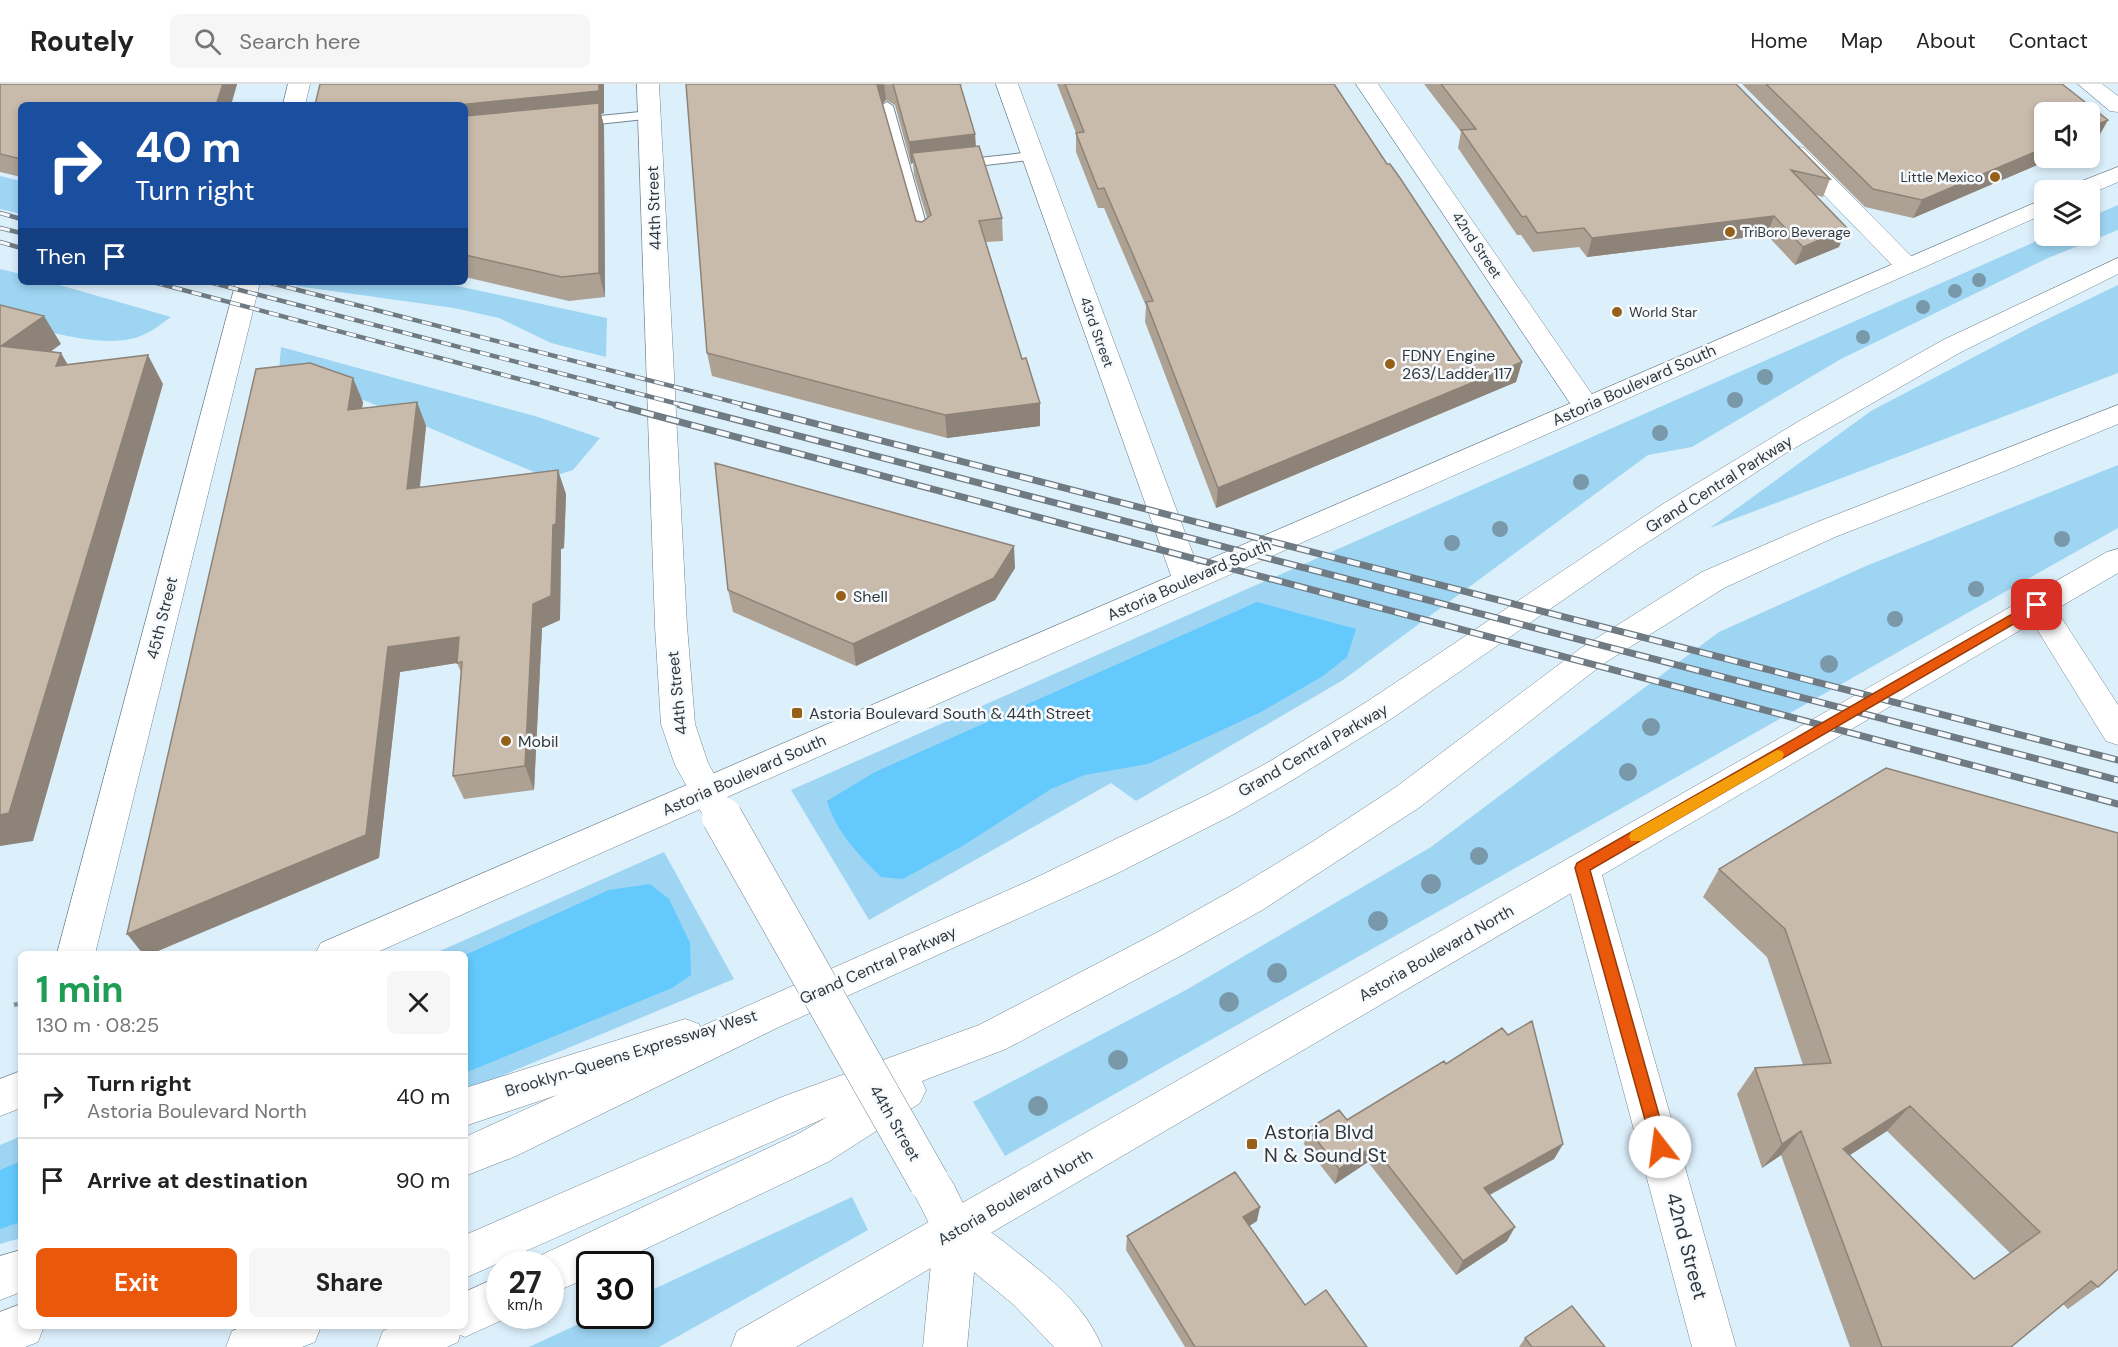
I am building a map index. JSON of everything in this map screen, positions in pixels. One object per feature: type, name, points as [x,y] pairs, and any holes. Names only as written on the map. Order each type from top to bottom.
[{"type":"main road","points":[[295,102],[299,84]]},
{"type":"main road","name":"44th Street","points":[[648,84],[675,701],[684,747],[713,804],[956,1230]]},
{"type":"main road","name":"43rd Street","points":[[1007,84],[1188,581]]},
{"type":"main road","name":"42nd Street","points":[[1367,84],[1586,406]]},
{"type":"main road","points":[[2088,84],[2118,106]]},
{"type":"main road","points":[[1783,140],[1907,266]]},
{"type":"main road","points":[[2100,182],[2118,174]]},
{"type":"main road","name":"Astoria Boulevard South","points":[[342,951],[713,804],[1188,581],[2034,210]]},
{"type":"main road","name":"Grand Central Parkway","points":[[468,1156],[502,1142],[799,1000],[1117,856],[1276,773],[1399,699],[1663,518],[1730,476],[1953,346],[2118,265]]},
{"type":"main road","name":"45th Street","points":[[77,951],[247,285]]},
{"type":"main road","points":[[564,1266],[813,1148],[992,1037],[1171,943],[1251,898],[1408,797],[1592,656],[1713,580],[1824,530],[1992,466],[2118,414]]},
{"type":"main road","name":"Astoria Boulevard North","points":[[753,1347],[2118,559]]},
{"type":"main road","points":[[2037,605],[2118,732]]},
{"type":"main road","name":"42nd Street","points":[[1582,868],[1714,1347]]},
{"type":"main road","name":"Brooklyn-Queens Expressway West","points":[[468,1106],[799,1000]]},
{"type":"main road","points":[[468,1256],[796,1110],[992,1037]]},
{"type":"main road","points":[[0,1089],[18,1087]]},
{"type":"main road","points":[[0,1098],[18,1089]]},
{"type":"main road","points":[[945,1347],[956,1230]]},
{"type":"main road","points":[[956,1230],[1029,1290],[1066,1325],[1080,1347]]},
{"type":"main road","points":[[0,1278],[18,1272]]},
{"type":"main road","points":[[468,1314],[486,1305]]},
{"type":"main road","points":[[0,1334],[18,1327]]},
{"type":"main road","points":[[248,1347],[292,1329]]},
{"type":"main road","points":[[399,1347],[436,1329]]},
{"type":"lane","points":[[887,106],[910,169],[923,238]]},
{"type":"lane","points":[[570,123],[650,115]]},
{"type":"lane","points":[[950,165],[1033,156]]},
{"type":"path","points":[[14,1005],[18,1004]]},
{"type":"shaded area","points":[[0,176],[18,180],[18,213],[0,209]]},
{"type":"shaded area","points":[[2118,205],[2118,230],[2100,237],[2100,213]]},
{"type":"shaded area","points":[[2034,242],[2034,246],[2078,246],[2048,258],[1841,359],[1692,447],[1648,455],[1343,680],[1136,801],[1111,783],[869,920],[791,790]]},
{"type":"shaded area","points":[[0,269],[18,273],[18,285],[59,285],[171,317],[143,335],[128,340],[110,341],[72,337],[0,320]]},
{"type":"shaded area","points":[[453,285],[607,318],[606,357],[551,343],[499,318],[454,308],[296,286]]},
{"type":"shaded area","points":[[2118,285],[2118,373],[1710,528],[1871,411],[2033,326]]},
{"type":"shaded area","points":[[281,347],[538,417],[600,438],[573,470],[548,478],[326,384],[278,382]]},
{"type":"shaded area","points":[[2118,465],[2118,528],[1005,1156],[973,1102],[1186,990],[1431,847],[1719,632],[1866,566]]},
{"type":"shaded area","points":[[1257,602],[1356,629],[1347,657],[1323,676],[1259,713],[1148,764],[1085,775],[1051,789],[964,845],[903,879],[881,877],[836,823],[827,801],[875,772]]},
{"type":"shaded area","points":[[664,852],[734,979],[468,1090],[468,951],[440,951]]},
{"type":"shaded area","points":[[650,884],[669,899],[690,943],[691,975],[672,988],[468,1072],[468,954],[609,890]]},
{"type":"shaded area","points":[[18,1137],[18,1239],[0,1244],[0,1145]]},
{"type":"shaded area","points":[[18,1162],[18,1223],[0,1229],[0,1170]]},
{"type":"shaded area","points":[[852,1197],[868,1230],[659,1347],[529,1347],[576,1325],[576,1329],[654,1329],[654,1289]]},
{"type":"building","points":[[0,84],[223,84],[217,102],[18,102],[18,158],[0,154]]},
{"type":"building","points":[[320,84],[599,84],[599,91],[468,104],[468,102],[316,102]]},
{"type":"building","points":[[686,84],[878,84],[916,221],[922,222],[931,215],[912,153],[979,146],[1002,218],[979,221],[1022,359],[1026,358],[1040,403],[945,415],[707,353]]},
{"type":"building","points":[[893,84],[960,84],[975,134],[909,142]]},
{"type":"building","points":[[1065,84],[1334,84],[1387,164],[1390,164],[1400,178],[1522,362],[1218,488],[1146,302],[1153,301],[1104,188],[1098,189],[1076,133],[1084,132]]},
{"type":"building","points":[[1441,84],[1736,84],[1830,179],[1791,170],[1847,228],[1803,247],[1774,216],[1592,238],[1584,228],[1537,233],[1526,216],[1522,217],[1461,130],[1476,129]]},
{"type":"building","points":[[1766,84],[2062,84],[2085,102],[2034,102],[2034,152],[1922,200],[1873,189]]},
{"type":"building","points":[[599,103],[599,273],[562,277],[468,256],[468,116]]},
{"type":"building","points":[[2100,114],[2108,120],[2100,124]]},
{"type":"building","points":[[0,305],[44,316],[1,346],[61,353],[56,366],[148,355],[9,813],[0,815]]},
{"type":"building","points":[[310,363],[353,378],[348,410],[417,402],[407,489],[558,470],[556,524],[553,525],[551,596],[533,604],[525,766],[453,776],[462,662],[457,663],[459,637],[388,647],[366,835],[127,934],[256,369]]},
{"type":"building","points":[[715,463],[1014,546],[994,578],[853,644],[728,590]]},
{"type":"building","points":[[1886,768],[2118,833],[2118,1269],[2098,1287],[2091,1281],[2011,1347],[1882,1347],[1801,1131],[1782,1144],[1755,1068],[1831,1063],[1785,929],[1719,869]],"holes":[[[1910,1106],[2040,1232],[1974,1279],[1843,1149]]]},
{"type":"building","points":[[1532,1021],[1563,1144],[1484,1188],[1515,1227],[1463,1261],[1373,1146],[1339,1169],[1308,1129],[1339,1110],[1347,1120],[1444,1061],[1446,1064],[1502,1028],[1508,1035]]},
{"type":"building","points":[[1235,1172],[1260,1207],[1243,1217],[1305,1305],[1326,1290],[1367,1347],[1195,1347],[1127,1236]]},
{"type":"building","points":[[1572,1306],[1605,1347],[1532,1347],[1525,1338]]},
{"type":"railway","points":[[0,213],[18,218]]},
{"type":"railway","points":[[0,228],[18,232]]},
{"type":"railway","points":[[0,242],[18,247]]},
{"type":"railway","points":[[164,285],[621,406]]},
{"type":"railway","points":[[221,285],[686,406]]},
{"type":"railway","points":[[279,285],[749,406]]},
{"type":"railway","points":[[616,405],[2118,804]]},
{"type":"railway","points":[[680,405],[2118,780]]},
{"type":"railway","points":[[743,405],[2118,760]]},
{"type":"slow traffic","points":[[1636,837],[1777,755]]},
{"type":"place","name":"Little Mexico","points":[[1995,177]]},
{"type":"place","name":"TriBoro Beverage","points":[[1730,232]]},
{"type":"place","name":"World Star","points":[[1617,312]]},
{"type":"place","name":"FDNY Engine 263/Ladder 117","points":[[1390,364]]},
{"type":"place","name":"Shell","points":[[841,596]]},
{"type":"place","name":"Astoria Boulevard South & 44th Street","points":[[797,713]]},
{"type":"place","name":"Mobil","points":[[506,741]]},
{"type":"place","name":"Astoria Blvd N & Sound St","points":[[1252,1144]]},
{"type":"route","points":[[1660,1147],[1582,868],[2037,605]]}]
